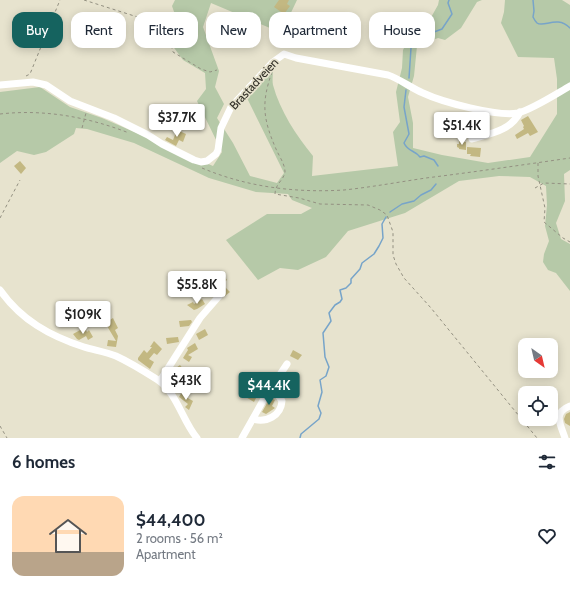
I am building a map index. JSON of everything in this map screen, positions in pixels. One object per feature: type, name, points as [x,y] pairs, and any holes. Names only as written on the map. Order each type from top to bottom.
[{"type":"street","name":"Brastadveien","points":[[0,85],[33,82],[46,85],[70,101],[114,118],[148,135],[162,144],[194,160],[202,162],[208,161],[216,154],[222,128],[231,107],[273,62],[284,54],[296,58],[388,75],[424,94],[456,104],[496,113],[511,114],[520,112],[570,86]]},
{"type":"street","points":[[472,139],[490,135],[508,126],[515,121],[520,112]]},
{"type":"street","points":[[0,290],[22,315],[45,331],[74,344],[116,356],[160,381],[171,395],[190,429],[197,438]]},
{"type":"street","points":[[160,381],[200,318],[220,295]]},
{"type":"street","points":[[242,438],[268,392],[287,364]]},
{"type":"street","points":[[253,419],[260,421],[265,420],[275,414],[281,407],[282,401],[280,397],[268,392]]},
{"type":"street","points":[[565,438],[559,422],[559,416],[563,410],[570,406]]},
{"type":"path","points":[[24,78],[30,74],[32,70],[60,0]]},
{"type":"path","points":[[84,0],[169,27],[171,30],[173,52],[201,69],[212,72],[217,70]]},
{"type":"path","points":[[274,69],[265,96],[264,108],[269,133],[285,172],[281,181],[275,188],[275,194],[299,198],[320,204],[368,205],[387,215],[392,232],[393,255],[404,278],[431,308],[534,437],[537,438]]},
{"type":"path","points":[[0,114],[23,112],[68,116],[106,124],[134,135]]},
{"type":"path","points":[[82,128],[86,112]]},
{"type":"path","points":[[200,167],[239,181],[275,188],[314,191],[346,189],[570,158]]},
{"type":"path","points":[[538,162],[538,176],[545,208],[545,224],[570,242]]},
{"type":"path","points":[[0,218],[20,180]]},
{"type":"path","points":[[535,188],[540,184],[570,184]]},
{"type":"path","points":[[0,426],[7,438]]},
{"type":"green space","points":[[175,0],[297,0],[291,12],[269,12],[269,28],[261,24],[261,12],[232,12],[211,3],[208,12],[206,12],[203,27],[206,35],[206,48],[211,48],[219,71],[215,87],[224,104],[217,118],[233,143],[250,176],[277,183],[284,173],[246,96],[273,69],[273,85],[284,113],[313,156],[312,176],[398,166],[393,132],[400,122],[396,92],[402,68],[404,48],[417,48],[414,76],[408,97],[413,123],[413,148],[488,163],[530,157],[557,114],[557,79],[554,58],[518,57],[501,23],[505,0],[562,0],[570,5],[570,170],[564,174],[565,201],[556,223],[561,239],[570,244],[570,291],[556,273],[548,270],[543,262],[544,254],[549,241],[545,226],[547,205],[546,186],[530,177],[499,176],[459,181],[405,213],[348,231],[326,257],[298,270],[280,268],[258,280],[226,240],[267,214],[301,214],[312,208],[292,200],[288,194],[256,192],[209,178],[134,143],[87,129],[76,128],[74,134],[46,152],[34,155],[17,151],[0,163],[0,92],[40,87],[70,107],[102,118],[213,166],[222,152],[197,101],[206,89],[205,73],[183,60],[174,48],[198,48],[198,12],[174,12],[172,6]]},
{"type":"green space","points":[[439,0],[482,0],[477,2],[461,28],[445,40],[438,38],[435,39],[434,12]]},
{"type":"building","points":[[279,0],[289,0],[287,4],[290,6],[286,12],[281,12],[274,7]]},
{"type":"building","points":[[528,116],[538,132],[530,136],[528,133],[517,139],[515,135],[524,129],[521,120]]},
{"type":"building","points":[[463,125],[479,126],[478,132],[469,135],[470,134],[462,133]]},
{"type":"building","points":[[177,130],[186,134],[183,142],[179,140],[176,146],[165,140],[167,137],[173,140]]},
{"type":"building","points":[[459,141],[466,142],[466,150],[459,149],[457,147]]},
{"type":"building","points":[[467,147],[481,148],[480,157],[470,156],[471,154],[467,154]]},
{"type":"building","points":[[20,161],[26,168],[21,174],[14,166]]},
{"type":"building","points":[[224,275],[227,280],[222,284],[230,292],[225,296],[224,292],[218,290],[212,296],[208,293],[215,285],[213,283]]},
{"type":"building","points":[[202,299],[205,304],[197,309],[194,310],[187,305],[193,302],[194,304]]},
{"type":"building","points":[[113,318],[118,328],[115,330],[118,336],[116,347],[107,346],[108,340],[116,341],[107,326],[110,325],[108,321]]},
{"type":"building","points":[[191,320],[192,322],[189,326],[180,327],[179,321]]},
{"type":"building","points":[[82,329],[83,331],[86,330],[87,332],[89,330],[93,337],[88,340],[86,336],[79,340],[77,339],[73,334]]},
{"type":"building","points":[[205,329],[208,335],[199,340],[196,334]]},
{"type":"building","points":[[178,337],[179,342],[167,344],[166,338]]},
{"type":"building","points":[[154,341],[162,349],[157,355],[154,353],[149,359],[154,362],[150,369],[138,360],[138,358],[144,350],[147,353],[152,347],[150,347]]},
{"type":"building","points":[[195,343],[198,349],[188,355],[192,357],[189,362],[183,358],[188,350],[187,348]]},
{"type":"building","points":[[293,350],[302,355],[298,360],[290,356]]},
{"type":"building","points":[[180,365],[184,370],[174,378],[175,379],[170,384],[167,381],[174,373],[173,370]]},
{"type":"building","points":[[249,388],[258,394],[254,402],[244,396]]},
{"type":"building","points":[[182,392],[187,396],[186,397],[193,401],[189,410],[185,407],[188,404],[179,397]]},
{"type":"building","points":[[270,398],[275,400],[272,406],[275,408],[266,414],[262,412]]},
{"type":"building","points":[[570,412],[570,426],[565,423],[564,419],[566,414]]},
{"type":"waterway","points":[[409,78],[411,48],[420,39],[442,29],[452,14],[448,3],[449,0]]},
{"type":"waterway","points":[[533,0],[533,17],[537,23],[543,24],[560,22],[570,28]]},
{"type":"waterway","points":[[406,90],[404,107],[409,134],[404,143],[407,148],[420,157],[424,156],[434,160],[438,166]]},
{"type":"waterway","points":[[390,212],[402,204],[414,201],[421,195],[431,190],[436,184]]},
{"type":"waterway","points":[[300,438],[301,434],[319,419],[321,413],[318,406],[322,392],[320,380],[326,376],[329,367],[325,357],[323,333],[331,321],[329,313],[342,299],[340,290],[346,288],[351,283],[351,279],[360,269],[362,263],[374,254],[379,246],[383,238],[382,224],[386,217]]}]
